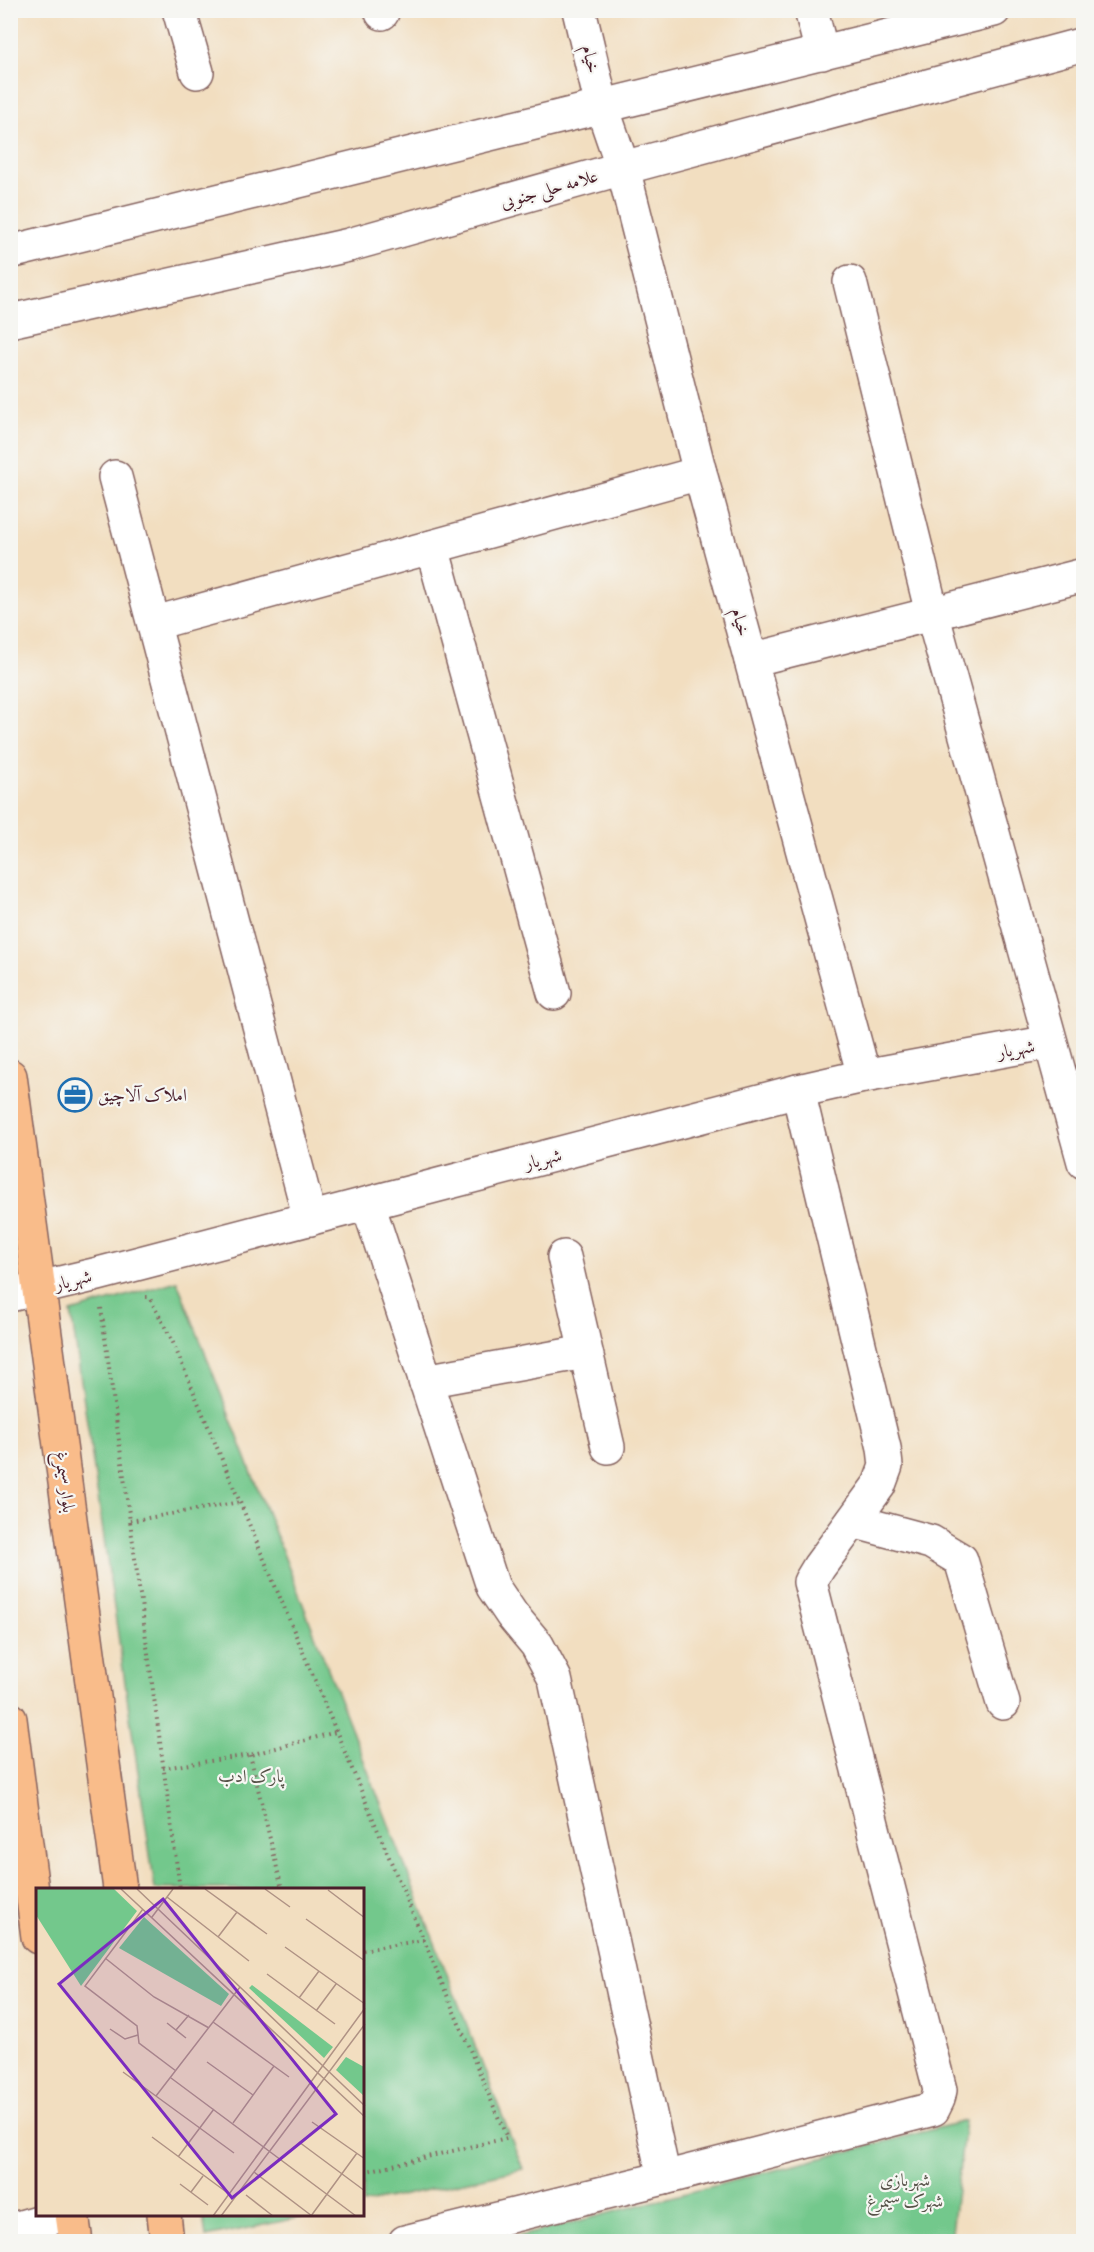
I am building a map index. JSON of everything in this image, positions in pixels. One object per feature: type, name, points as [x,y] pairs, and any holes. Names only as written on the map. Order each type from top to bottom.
[{"type":"main road","name":"بلوار سیمرغ","points":[[10,1076],[25,1292],[120,1888]]},
{"type":"main road","points":[[10,1719],[36,1921]]},
{"type":"main road","points":[[72,2216],[76,2241]]},
{"type":"main road","points":[[164,2216],[167,2241]]},
{"type":"street","points":[[179,10],[197,72]]},
{"type":"street","name":"خیام","points":[[579,10],[602,107],[623,168],[700,473],[864,1076]]},
{"type":"street","points":[[811,10],[822,53]]},
{"type":"street","points":[[10,252],[994,10]]},
{"type":"street","name":"علامه حلی جنوبی","points":[[10,321],[349,245],[623,168],[1083,44]]},
{"type":"street","points":[[850,282],[932,613],[1083,1162]]},
{"type":"street","points":[[155,623],[700,473]]},
{"type":"street","points":[[115,477],[310,1219]]},
{"type":"street","points":[[432,547],[554,993]]},
{"type":"street","points":[[751,660],[1083,575]]},
{"type":"street","name":"شهریار","points":[[25,1292],[798,1091],[864,1076],[1050,1042]]},
{"type":"street","points":[[405,2241],[933,2109],[938,2099],[940,2090],[810,1582],[879,1485],[886,1466],[884,1448],[798,1091]]},
{"type":"street","points":[[368,1204],[493,1587],[537,1645],[555,1679],[664,2178]]},
{"type":"street","points":[[564,1257],[608,1447]]},
{"type":"street","points":[[425,1381],[585,1352]]},
{"type":"street","points":[[853,1521],[932,1542],[961,1560],[1003,1703]]},
{"type":"street","points":[[10,2230],[59,2216]]},
{"type":"path","points":[[139,1298],[148,1297],[171,1338],[507,2138],[364,2172]]},
{"type":"path","points":[[100,1302],[180,1888]]},
{"type":"path","points":[[130,1521],[240,1502]]},
{"type":"path","points":[[163,1768],[250,1755],[336,1732]]},
{"type":"path","points":[[250,1755],[282,1888]]},
{"type":"path","points":[[364,1950],[424,1940]]},
{"type":"green space","name":"پارک ادب","points":[[177,1281],[523,2169],[364,2204],[364,1888],[155,1888],[71,1312]]},
{"type":"green space","name":"شهربازی شهرک سیمرغ","points":[[965,2121],[951,2241],[501,2241]]},
{"type":"green space","points":[[203,2216],[307,2216],[206,2237]]},
{"type":"place","name":"املاک آلاچیق","points":[[75,1095]]}]
